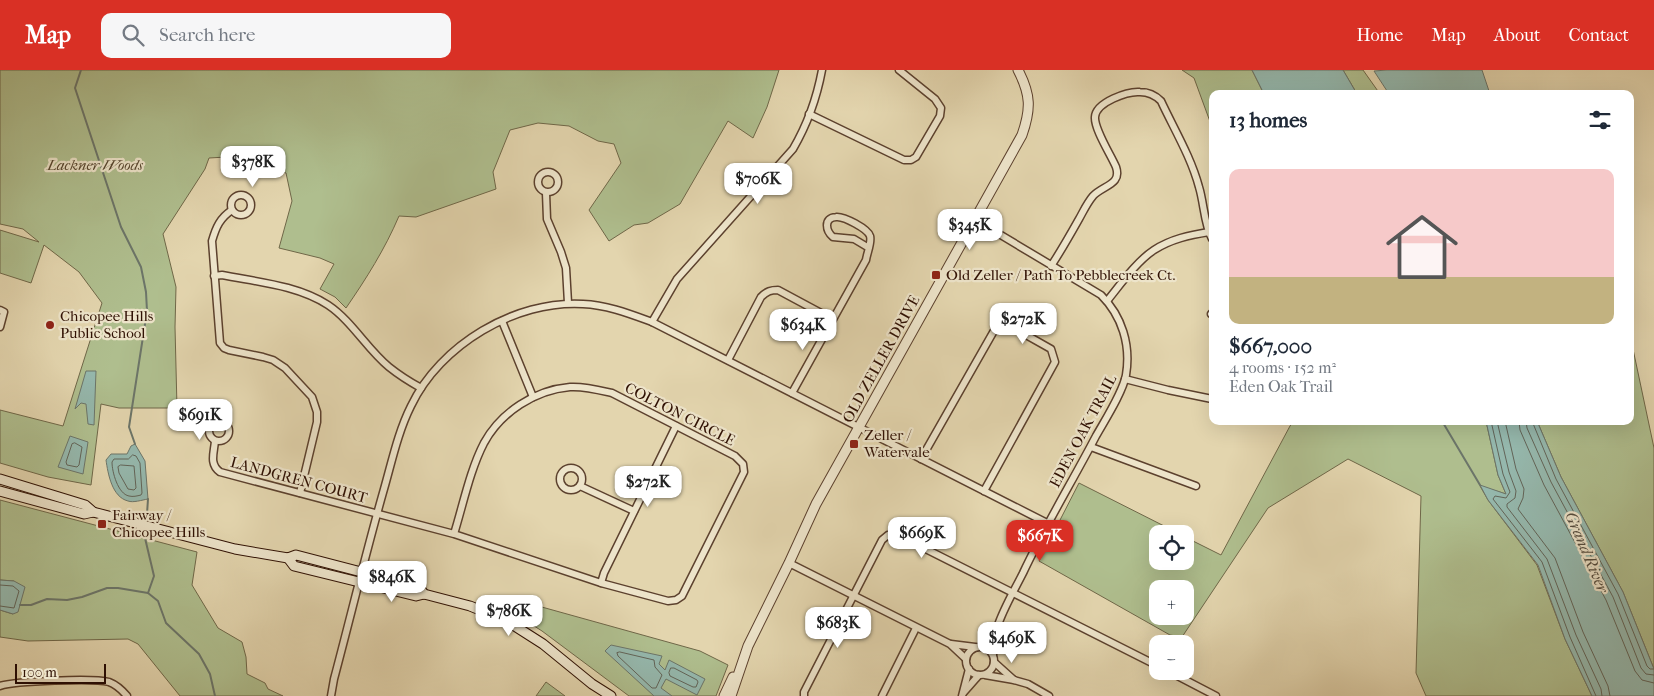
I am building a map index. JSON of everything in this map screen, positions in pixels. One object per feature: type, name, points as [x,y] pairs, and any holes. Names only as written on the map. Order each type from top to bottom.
[{"type":"main road","name":"OLD ZELLER DRIVE","points":[[731,696],[748,646],[789,564],[816,504],[1022,135],[1028,116],[1027,90],[1018,70]]},
{"type":"main road","points":[[0,479],[85,505],[93,512],[202,541],[288,558],[294,566],[361,578],[416,596],[424,594],[470,606],[507,621],[543,644],[592,684],[612,696]]},
{"type":"main road","points":[[0,491],[84,514],[93,512]]},
{"type":"main road","name":"OLD ZELLER DRIVE","points":[[724,696],[742,662]]},
{"type":"main road","points":[[592,684],[599,696]]},
{"type":"street","points":[[652,322],[677,279],[793,149],[800,138],[815,98],[822,70]]},
{"type":"street","points":[[809,114],[904,160],[911,160],[916,156],[940,116],[941,108],[935,99],[900,70]]},
{"type":"street","points":[[1052,266],[1091,199],[1118,178],[1116,167],[1097,128],[1095,115],[1098,109],[1110,100],[1132,93],[1156,96],[1161,101],[1199,186],[1209,232],[1177,238],[1153,250],[1143,259],[1107,302]]},
{"type":"street","points":[[546,193],[547,218],[566,268],[568,304]]},
{"type":"street","points":[[232,210],[223,216],[216,227],[212,241],[220,343],[224,348],[263,357],[280,364],[312,397],[316,407],[317,422],[300,494]]},
{"type":"street","points":[[792,393],[866,260],[871,238],[869,233],[860,226],[842,217],[832,218],[828,221],[827,230],[833,237],[854,239],[868,248]]},
{"type":"street","name":"EDEN OAK TRAIL","points":[[974,219],[1100,295],[1107,302],[1121,324],[1127,349],[1125,379],[1091,446],[1047,523],[1013,592],[997,629],[993,654]]},
{"type":"street","points":[[214,276],[222,275],[296,290],[314,296],[330,306],[344,319],[389,367],[421,388]]},
{"type":"street","points":[[728,360],[766,292],[778,290],[832,319]]},
{"type":"street","points":[[331,696],[377,513],[400,432],[411,406],[421,388],[440,363],[464,342],[485,329],[534,309],[568,304],[602,306],[620,310],[652,322],[1047,523]]},
{"type":"street","points":[[0,310],[4,312],[0,326]]},
{"type":"street","points":[[502,321],[533,397]]},
{"type":"street","points":[[922,460],[995,329],[1005,324],[1012,326],[1051,349],[1055,362],[984,491]]},
{"type":"street","points":[[1125,379],[1209,398]]},
{"type":"street","name":"COLTON CIRCLE","points":[[377,513],[454,534],[601,583],[668,601],[676,600],[682,596],[744,472],[743,464],[735,456],[612,393],[572,387],[552,390],[533,397],[517,406],[491,432],[478,458],[454,534]]},
{"type":"street","points":[[601,583],[604,572],[676,426]]},
{"type":"street","name":"LANDGREN COURT","points":[[215,441],[213,464],[220,472],[377,513]]},
{"type":"street","points":[[1091,446],[1196,486]]},
{"type":"street","points":[[580,486],[634,511]]},
{"type":"street","points":[[804,696],[804,692],[882,540],[888,535],[896,534],[1149,661]]},
{"type":"street","points":[[789,564],[950,644],[966,659],[969,670],[963,694]]},
{"type":"street","points":[[882,696],[916,628]]},
{"type":"street","name":"EDEN OAK TRAIL","points":[[978,647],[997,629]]},
{"type":"street","points":[[950,644],[986,648],[993,654],[994,662],[991,670],[981,675],[963,694]]},
{"type":"street","points":[[966,659],[969,652],[978,647]]},
{"type":"street","points":[[994,662],[1014,680]]},
{"type":"street","points":[[969,670],[981,675],[1028,684],[1048,696]]},
{"type":"street","points":[[1184,680],[1212,695]]},
{"type":"street","points":[[0,686],[14,682],[100,681],[118,686],[127,696]]},
{"type":"green space","name":"Lackner Woods","points":[[0,70],[779,70],[767,107],[753,138],[728,121],[680,204],[648,223],[634,225],[609,241],[589,210],[621,163],[614,144],[598,141],[569,126],[538,123],[510,130],[493,172],[496,189],[416,217],[399,216],[375,264],[346,308],[335,297],[320,289],[334,264],[320,258],[279,248],[292,201],[286,173],[244,156],[209,158],[205,169],[163,234],[176,287],[177,408],[119,408],[101,404],[91,485],[48,477],[0,463],[0,410],[63,426],[102,303],[79,272],[44,245],[31,283],[0,273],[0,230],[39,242],[23,229],[0,224]]},
{"type":"green space","points":[[1182,70],[1252,70],[1262,90],[1209,90],[1209,119],[1194,78]]},
{"type":"green space","points":[[1343,70],[1363,70],[1377,90],[1355,90]]},
{"type":"green space","points":[[1634,354],[1654,448],[1654,669],[1623,592],[1561,477],[1539,425],[1634,425]]},
{"type":"green space","points":[[1291,425],[1487,425],[1498,475],[1506,494],[1480,486],[1488,500],[1537,565],[1565,639],[1592,696],[1426,696],[1416,673],[1421,496],[1348,459],[1268,508],[1194,619],[1194,580],[1149,580],[1149,623],[1039,561],[1079,483],[1162,525],[1149,525],[1149,570],[1194,570],[1194,542],[1221,555]]},
{"type":"green space","points":[[0,500],[197,552],[192,585],[218,628],[242,642],[246,657],[247,674],[265,683],[268,689],[283,696],[180,696],[138,644],[128,639],[28,641],[0,637],[0,610],[13,614],[14,581],[0,580]]},
{"type":"green space","points":[[513,599],[700,651],[728,665],[716,696],[629,696],[542,631],[509,610]]},
{"type":"green space","points":[[1152,625],[1190,625],[1183,635],[1170,635]]},
{"type":"green space","points":[[546,682],[565,696],[536,696]]},
{"type":"water","points":[[1252,70],[1343,70],[1355,90],[1262,90]]},
{"type":"water","points":[[1482,70],[1489,90],[1386,90],[1374,71]]},
{"type":"water","points":[[86,371],[96,371],[94,425],[88,424],[86,404],[81,403],[75,409]]},
{"type":"water","name":"Grand River","points":[[1487,425],[1539,425],[1561,477],[1623,592],[1654,669],[1654,696],[1592,696],[1565,639],[1538,565],[1488,500],[1480,485],[1506,494],[1498,475]]},
{"type":"water","points":[[70,436],[88,442],[83,474],[58,467]]},
{"type":"water","points":[[135,444],[145,461],[148,499],[130,502],[118,495],[115,490],[106,460],[111,454],[127,454],[131,446]]},
{"type":"water","points":[[0,580],[14,581],[25,587],[18,612],[13,614],[0,610]]},
{"type":"water","points":[[611,645],[662,656],[659,664],[665,670],[669,660],[705,679],[697,695],[666,679],[661,688],[672,696],[654,696],[605,651]]},
{"type":"waterway","points":[[81,70],[75,88],[121,227],[141,267],[146,292],[147,311],[129,427],[135,444]]},
{"type":"waterway","points":[[1444,425],[1480,485]]},
{"type":"waterway","points":[[147,514],[148,499]]},
{"type":"waterway","points":[[145,538],[154,576],[148,593]]},
{"type":"waterway","points":[[20,605],[31,605],[47,599],[67,600],[107,588],[148,593],[158,601],[166,623],[199,654],[210,674],[215,696]]},
{"type":"place","name":"Old Zeller / Path To Pebblecreek Ct.","points":[[936,275]]},
{"type":"place","name":"Chicopee Hills Public School","points":[[50,325]]},
{"type":"place","name":"Zeller / Watervale","points":[[854,444]]},
{"type":"place","name":"Fairway / Chicopee Hills","points":[[102,524]]}]
